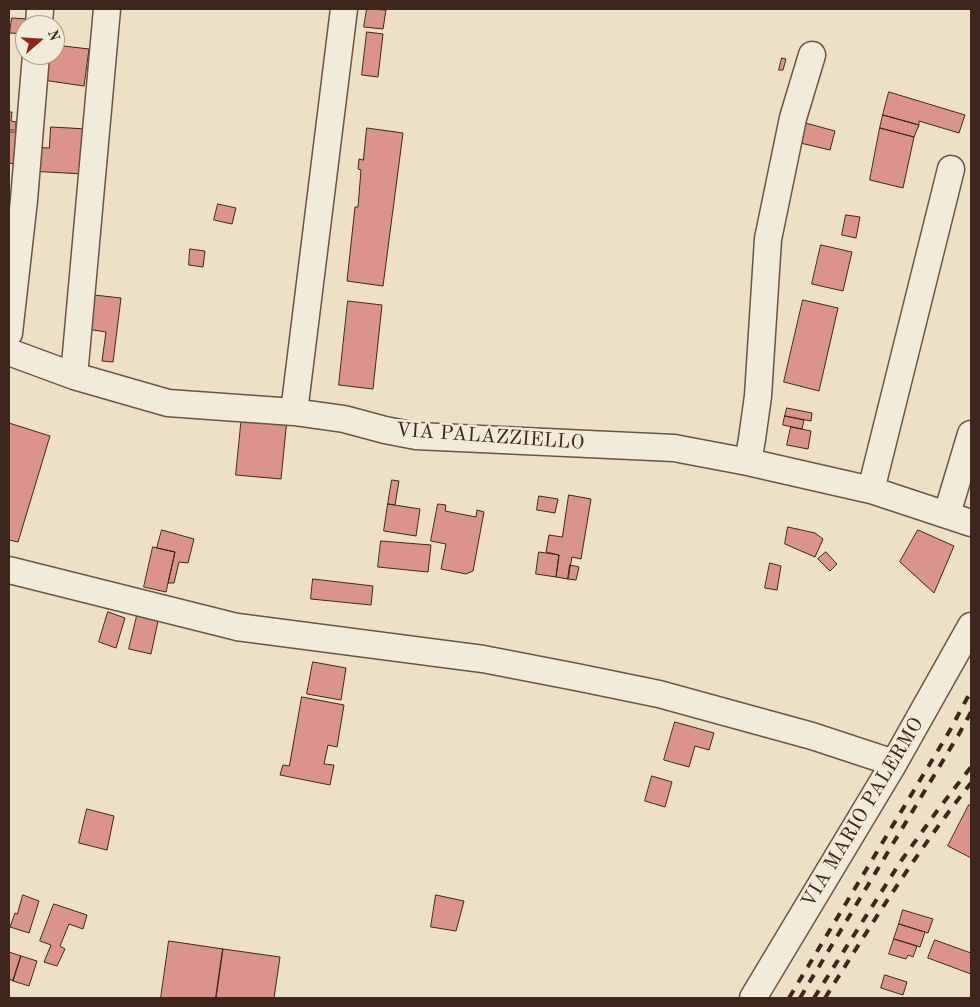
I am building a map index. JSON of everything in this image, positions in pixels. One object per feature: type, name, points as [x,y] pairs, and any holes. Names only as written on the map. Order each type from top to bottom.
[{"type":"street","points":[[74,376],[108,9]]},
{"type":"street","points":[[294,412],[344,9]]},
{"type":"street","points":[[748,462],[758,396],[768,239],[793,118],[812,55]]},
{"type":"street","points":[[9,333],[24,200],[35,65]]},
{"type":"street","points":[[871,490],[951,169]]},
{"type":"street","name":"VIA PALAZZIELLO","points":[[9,352],[74,376],[168,403],[294,412],[344,418],[385,430],[416,436],[674,448],[748,462],[871,490],[971,523]]},
{"type":"street","points":[[947,514],[971,434]]},
{"type":"street","points":[[9,570],[237,627],[483,659],[659,694],[812,736],[894,763]]},
{"type":"street","name":"VIA MARIO PALERMO","points":[[754,998],[894,763],[971,626]]},
{"type":"building","points":[[367,9],[386,10],[383,29],[364,27]]},
{"type":"building","points":[[12,18],[15,18],[15,33],[10,33]]},
{"type":"building","points":[[367,32],[383,34],[378,77],[362,75]]},
{"type":"building","points":[[65,46],[89,49],[84,86],[43,80],[45,65],[65,65]]},
{"type":"building","points":[[782,58],[786,59],[783,70],[779,70]]},
{"type":"building","points":[[889,92],[965,115],[959,133],[919,121],[919,125],[883,115]]},
{"type":"building","points":[[9,112],[12,112],[11,121],[16,122],[16,130],[9,130]]},
{"type":"building","points":[[883,115],[919,125],[914,137],[880,128]]},
{"type":"building","points":[[798,121],[835,131],[830,150],[792,141]]},
{"type":"building","points":[[51,127],[87,129],[84,174],[29,171],[31,147],[49,148]]},
{"type":"building","points":[[367,128],[403,133],[383,286],[347,281],[355,207],[358,207],[361,170],[358,169],[359,159],[363,160]]},
{"type":"building","points":[[880,128],[914,137],[903,188],[870,180]]},
{"type":"building","points":[[9,132],[20,132],[19,143],[15,143],[14,164],[9,163]]},
{"type":"building","points":[[218,204],[236,208],[232,224],[214,220]]},
{"type":"building","points":[[846,215],[860,217],[856,238],[842,235]]},
{"type":"building","points":[[821,245],[852,252],[843,291],[812,284]]},
{"type":"building","points":[[190,249],[205,251],[203,267],[189,265]]},
{"type":"building","points":[[85,294],[121,298],[113,362],[102,361],[106,332],[87,329]]},
{"type":"building","points":[[803,300],[838,308],[819,391],[784,382]]},
{"type":"building","points":[[348,301],[382,305],[373,389],[339,385]]},
{"type":"building","points":[[787,408],[812,413],[811,421],[785,416]]},
{"type":"building","points":[[242,415],[287,419],[281,479],[236,475]]},
{"type":"building","points":[[785,416],[804,420],[802,429],[783,425]]},
{"type":"building","points":[[9,423],[50,436],[18,542],[9,540]]},
{"type":"building","points":[[791,427],[811,431],[808,449],[787,445]]},
{"type":"building","points":[[392,480],[399,481],[395,505],[388,504]]},
{"type":"building","points":[[569,495],[591,499],[581,559],[572,557],[568,579],[556,577],[559,555],[546,552],[549,535],[562,537]]},
{"type":"building","points":[[539,496],[558,499],[555,513],[537,510]]},
{"type":"building","points":[[388,504],[420,509],[416,536],[384,531]]},
{"type":"building","points":[[438,504],[446,505],[445,511],[476,517],[477,510],[484,512],[473,571],[466,574],[441,569],[446,544],[431,541]]},
{"type":"building","points":[[788,527],[815,533],[823,539],[815,557],[785,544]]},
{"type":"building","points":[[162,530],[194,539],[188,563],[179,562],[174,583],[168,583],[175,552],[157,548]]},
{"type":"building","points":[[918,530],[954,546],[934,593],[900,562]]},
{"type":"building","points":[[381,541],[431,545],[428,572],[378,567]]},
{"type":"building","points":[[153,547],[175,552],[166,592],[144,587]]},
{"type":"building","points":[[539,552],[559,555],[556,577],[536,574]]},
{"type":"building","points":[[826,552],[837,564],[830,571],[818,559]]},
{"type":"building","points":[[770,563],[781,566],[777,590],[765,588]]},
{"type":"building","points":[[570,565],[579,567],[576,580],[568,579]]},
{"type":"building","points":[[313,579],[373,586],[371,605],[311,599]]},
{"type":"building","points":[[108,612],[125,618],[116,648],[99,642]]},
{"type":"building","points":[[137,616],[158,621],[151,654],[129,649]]},
{"type":"building","points":[[313,662],[346,668],[341,700],[307,694]]},
{"type":"building","points":[[302,697],[344,705],[337,747],[328,745],[324,764],[334,765],[330,785],[280,775],[283,765],[289,766]]},
{"type":"building","points":[[675,722],[714,733],[709,750],[695,746],[689,767],[664,760]]},
{"type":"building","points":[[652,776],[672,782],[665,807],[645,801]]},
{"type":"building","points":[[969,805],[971,806],[971,858],[948,846]]},
{"type":"building","points":[[87,809],[114,816],[107,850],[79,843]]},
{"type":"building","points":[[23,895],[39,901],[29,933],[10,927],[15,913],[17,914]]},
{"type":"building","points":[[436,895],[464,901],[456,931],[431,927]]},
{"type":"building","points":[[54,904],[87,915],[83,929],[69,924],[60,946],[65,949],[57,966],[44,962],[51,945],[40,941]]},
{"type":"building","points":[[903,910],[933,919],[928,933],[899,924]]},
{"type":"building","points":[[899,924],[925,932],[920,947],[894,939]]},
{"type":"building","points":[[894,939],[917,946],[913,957],[908,955],[906,959],[889,954]]},
{"type":"building","points":[[935,940],[971,953],[971,974],[928,958]]},
{"type":"building","points":[[169,941],[223,949],[216,998],[161,998]]},
{"type":"building","points":[[223,949],[280,957],[274,998],[216,998]]},
{"type":"building","points":[[9,952],[21,956],[13,981],[9,979]]},
{"type":"building","points":[[21,956],[37,961],[29,986],[13,981]]},
{"type":"building","points":[[885,975],[907,982],[903,995],[881,988]]},
{"type":"railway","points":[[789,998],[949,732],[971,691]]},
{"type":"railway","points":[[800,998],[971,712]]},
{"type":"railway","points":[[814,998],[901,861],[971,767]]},
{"type":"railway","points":[[825,998],[913,862],[971,783]]}]
